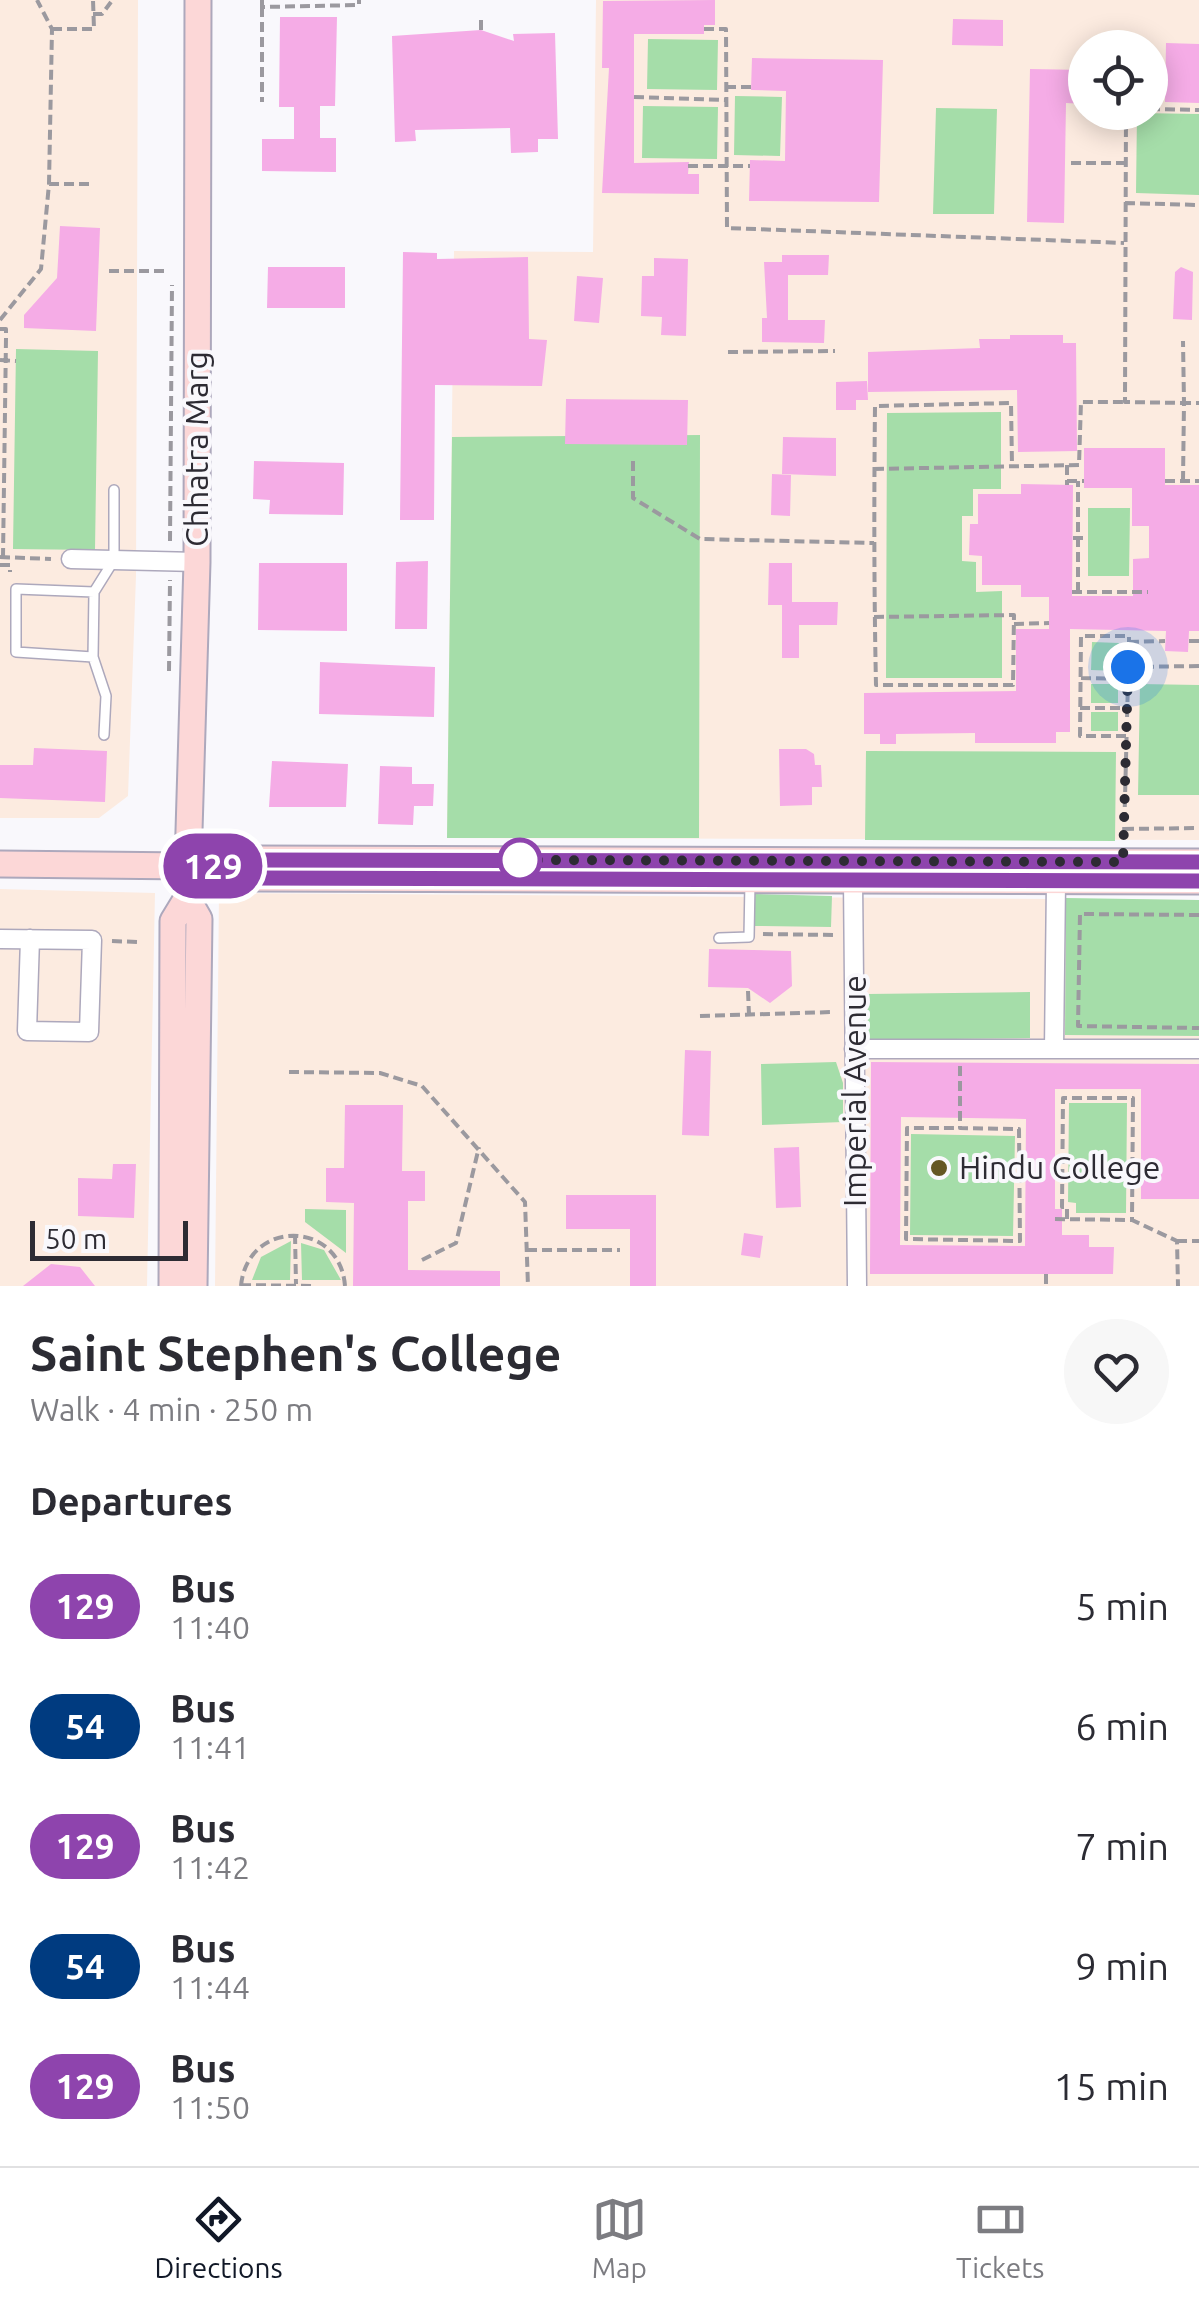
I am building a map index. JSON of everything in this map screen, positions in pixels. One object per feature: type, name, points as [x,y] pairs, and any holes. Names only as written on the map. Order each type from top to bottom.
[{"type":"street","name":"Chhatra Marg","points":[[172,1286],[174,921],[200,866],[198,0]]},
{"type":"street","points":[[71,559],[197,562]]},
{"type":"street","points":[[0,864],[200,866],[250,860],[1199,862]]},
{"type":"street","points":[[200,866],[232,878],[750,879],[853,888],[1199,881]]},
{"type":"street","points":[[1054,1048],[1056,882]]},
{"type":"street","name":"Imperial Avenue","points":[[853,888],[857,1286]]},
{"type":"street","name":"Chhatra Marg","points":[[187,898],[198,919],[194,1286]]},
{"type":"street","points":[[0,938],[92,940],[89,1032],[27,1031],[30,939]]},
{"type":"street","points":[[854,1050],[1199,1048]]},
{"type":"lane","points":[[104,735],[106,696],[93,657],[94,592],[114,560],[114,490]]},
{"type":"lane","points":[[93,657],[16,652],[16,590],[94,592]]},
{"type":"lane","points":[[719,938],[749,937],[750,879]]},
{"type":"path","points":[[0,320],[41,269],[49,184],[52,29],[37,0]]},
{"type":"path","points":[[52,29],[94,29],[93,14],[96,0],[109,4],[102,14],[93,14]]},
{"type":"path","points":[[262,102],[262,4],[358,5],[358,0]]},
{"type":"path","points":[[481,30],[482,17]]},
{"type":"path","points":[[704,30],[726,30],[727,228],[1124,242]]},
{"type":"path","points":[[726,87],[752,87]]},
{"type":"path","points":[[634,97],[726,100]]},
{"type":"path","points":[[1168,109],[1199,110]]},
{"type":"path","points":[[1125,402],[1126,130]]},
{"type":"path","points":[[1071,163],[1126,163]]},
{"type":"path","points":[[688,166],[750,166]]},
{"type":"path","points":[[49,184],[92,184]]},
{"type":"path","points":[[1125,204],[1199,205]]},
{"type":"path","points":[[169,676],[173,267]]},
{"type":"path","points":[[109,271],[164,271]]},
{"type":"path","points":[[0,329],[6,329],[2,557],[38,558]]},
{"type":"path","points":[[1182,481],[1183,341]]},
{"type":"path","points":[[728,352],[836,351]]},
{"type":"path","points":[[3,360],[16,361]]},
{"type":"path","points":[[874,469],[1080,465],[1081,402],[1199,403]]},
{"type":"path","points":[[874,617],[1014,615],[1014,685],[876,686],[874,617],[874,406],[1011,403],[1012,466]]},
{"type":"path","points":[[633,462],[633,498],[700,539],[874,543]]},
{"type":"path","points":[[1067,465],[1067,483],[1081,481],[1075,592],[1148,592]]},
{"type":"path","points":[[1165,481],[1199,481]]},
{"type":"path","points":[[1076,538],[1088,538]]},
{"type":"path","points":[[0,564],[10,565],[10,572]]},
{"type":"path","points":[[1014,624],[1048,623]]},
{"type":"path","points":[[1123,862],[1129,636],[1081,636],[1080,736],[1126,736]]},
{"type":"path","points":[[1129,642],[1166,641]]},
{"type":"path","points":[[1188,641],[1199,641]]},
{"type":"path","points":[[1128,667],[1199,666]]},
{"type":"path","points":[[1080,678],[1128,679]]},
{"type":"path","points":[[1080,708],[1127,708]]},
{"type":"path","points":[[1124,828],[1199,828]]},
{"type":"path","points":[[1199,915],[1080,914],[1078,1026],[1199,1028]]},
{"type":"path","points":[[763,934],[854,936]]},
{"type":"path","points":[[92,940],[138,942]]},
{"type":"path","points":[[748,991],[749,1015]]},
{"type":"path","points":[[700,1016],[854,1011]]},
{"type":"path","points":[[960,1051],[960,1128]]},
{"type":"path","points":[[289,1072],[380,1073],[422,1086],[525,1202],[528,1286]]},
{"type":"path","points":[[1066,1220],[1067,1207],[1062,1207],[1063,1098],[1133,1098],[1132,1220]]},
{"type":"path","points":[[907,1128],[960,1128],[1018,1129],[1020,1241],[906,1239],[907,1128]]},
{"type":"path","points":[[422,1260],[456,1243],[478,1146]]},
{"type":"path","points":[[1055,1219],[1132,1220],[1177,1241],[1199,1241]]},
{"type":"path","points":[[296,1234],[296,1286]]},
{"type":"path","points":[[312,1286],[240,1286],[248,1260],[260,1245],[296,1234],[330,1248],[340,1264],[345,1286]]},
{"type":"path","points":[[1177,1241],[1178,1286]]},
{"type":"path","points":[[527,1250],[620,1250]]},
{"type":"path","points":[[1046,1274],[1046,1286]]},
{"type":"shaded area","points":[[0,0],[138,0],[136,576],[128,796],[99,818],[0,818]]},
{"type":"shaded area","points":[[596,0],[1199,0],[1199,840],[447,838],[454,251],[593,252]]},
{"type":"shaded area","points":[[0,889],[155,893],[147,1286],[0,1286]]},
{"type":"shaded area","points":[[219,893],[1199,900],[1199,1286],[215,1286]]},
{"type":"green space","points":[[648,39],[718,40],[717,90],[647,89]]},
{"type":"green space","points":[[735,96],[782,97],[780,156],[734,155]]},
{"type":"green space","points":[[643,106],[718,107],[717,159],[642,158]]},
{"type":"green space","points":[[936,108],[997,109],[994,214],[933,214]]},
{"type":"green space","points":[[1168,114],[1199,114],[1199,195],[1136,193],[1137,130],[1168,130]]},
{"type":"green space","points":[[16,349],[98,351],[95,550],[13,549]]},
{"type":"green space","points":[[1001,412],[1001,489],[973,489],[973,516],[962,516],[962,561],[976,562],[976,592],[1002,591],[1002,678],[886,678],[887,413]]},
{"type":"green space","points":[[700,435],[699,838],[447,838],[452,437]]},
{"type":"green space","points":[[1088,508],[1130,508],[1129,576],[1088,576]]},
{"type":"green space","points":[[1092,642],[1119,643],[1118,671],[1091,670]]},
{"type":"green space","points":[[1091,684],[1118,684],[1118,703],[1091,703]]},
{"type":"green space","points":[[1140,684],[1199,685],[1199,795],[1138,795]]},
{"type":"green space","points":[[1091,712],[1118,712],[1118,731],[1091,731]]},
{"type":"green space","points":[[866,751],[1116,752],[1115,841],[865,840]]},
{"type":"green space","points":[[755,894],[832,896],[831,927],[755,926]]},
{"type":"green space","points":[[1066,898],[1199,900],[1199,1036],[1065,1035]]},
{"type":"green space","points":[[1030,992],[1030,1038],[868,1040],[867,994]]},
{"type":"green space","points":[[836,1062],[843,1083],[843,1122],[762,1125],[761,1064]]},
{"type":"green space","points":[[1069,1103],[1127,1103],[1126,1213],[1076,1213],[1076,1203],[1068,1202]]},
{"type":"green space","points":[[911,1134],[1015,1136],[1013,1236],[910,1235]]},
{"type":"green space","points":[[305,1209],[346,1210],[346,1253],[305,1222]]},
{"type":"green space","points":[[291,1241],[290,1280],[252,1280],[261,1257]]},
{"type":"green space","points":[[301,1243],[324,1250],[341,1280],[302,1280]]},
{"type":"building","points":[[715,0],[715,25],[704,25],[704,34],[634,34],[634,163],[689,162],[688,174],[699,174],[699,194],[602,193],[609,68],[602,68],[603,1]]},
{"type":"building","points":[[280,17],[337,17],[335,106],[320,106],[320,138],[336,138],[336,172],[262,171],[262,139],[294,139],[294,107],[279,107]]},
{"type":"building","points":[[953,19],[1003,20],[1003,46],[952,45]]},
{"type":"building","points":[[481,30],[514,41],[513,34],[555,33],[558,139],[538,139],[538,152],[511,153],[510,128],[415,130],[416,141],[395,142],[392,36]]},
{"type":"building","points":[[1168,43],[1199,44],[1199,103],[1168,102]]},
{"type":"building","points":[[752,58],[883,60],[879,202],[749,201],[750,160],[785,161],[786,91],[751,90]]},
{"type":"building","points":[[1030,69],[1068,70],[1064,223],[1027,222]]},
{"type":"building","points":[[60,226],[100,228],[96,331],[24,328],[24,315],[57,278]]},
{"type":"building","points":[[403,252],[437,253],[437,259],[528,257],[529,339],[547,340],[542,386],[435,385],[434,520],[400,520]]},
{"type":"building","points":[[782,255],[829,255],[828,275],[788,275],[788,320],[825,320],[824,343],[762,342],[762,318],[767,318],[764,262],[782,262]]},
{"type":"building","points":[[654,258],[688,259],[686,336],[661,335],[662,317],[641,316],[642,276],[654,276]]},
{"type":"building","points":[[268,267],[345,267],[345,308],[267,308]]},
{"type":"building","points":[[1181,267],[1193,272],[1192,320],[1173,319],[1175,272]]},
{"type":"building","points":[[577,276],[603,278],[599,323],[574,321]]},
{"type":"building","points":[[1010,335],[1063,335],[1063,343],[1076,343],[1077,451],[1018,452],[1017,390],[868,392],[868,352],[980,348],[979,339],[1010,339]]},
{"type":"building","points":[[867,381],[868,400],[856,400],[856,410],[836,410],[836,382]]},
{"type":"building","points":[[566,399],[688,400],[687,445],[565,444]]},
{"type":"building","points":[[783,437],[836,438],[836,476],[782,474]]},
{"type":"building","points":[[1084,448],[1165,448],[1165,485],[1199,485],[1199,631],[1189,631],[1188,652],[1165,651],[1166,631],[1070,629],[1070,732],[1056,732],[1056,743],[975,743],[975,733],[896,734],[896,744],[880,744],[880,734],[864,734],[864,693],[1016,691],[1016,629],[1049,629],[1049,597],[1021,597],[1021,585],[982,585],[982,556],[969,555],[970,524],[978,524],[978,494],[1021,494],[1021,484],[1073,485],[1072,596],[1133,596],[1133,559],[1149,558],[1149,526],[1132,526],[1132,488],[1084,488]]},
{"type":"building","points":[[254,461],[344,463],[343,515],[269,514],[270,500],[253,499]]},
{"type":"building","points":[[772,474],[791,475],[790,516],[771,515]]},
{"type":"building","points":[[428,561],[427,629],[395,629],[396,562]]},
{"type":"building","points":[[259,563],[347,563],[347,631],[258,630]]},
{"type":"building","points":[[769,563],[792,563],[792,602],[838,602],[837,625],[799,625],[799,658],[782,658],[782,605],[768,605]]},
{"type":"building","points":[[320,662],[435,667],[434,717],[319,714]]},
{"type":"building","points":[[34,748],[107,751],[105,802],[0,798],[0,765],[33,765]]},
{"type":"building","points":[[779,749],[806,749],[814,754],[815,765],[821,765],[822,787],[812,787],[812,805],[780,806]]},
{"type":"building","points":[[272,761],[348,764],[346,807],[269,807]]},
{"type":"building","points":[[380,766],[412,767],[412,784],[434,784],[433,806],[414,806],[413,825],[378,824]]},
{"type":"building","points":[[709,949],[791,951],[792,986],[770,1003],[748,988],[708,987]]},
{"type":"building","points":[[685,1050],[711,1051],[709,1136],[682,1135]]},
{"type":"building","points":[[871,1062],[1199,1064],[1199,1199],[1141,1199],[1141,1089],[1055,1089],[1055,1209],[1062,1209],[1062,1235],[1089,1235],[1089,1247],[1114,1247],[1113,1274],[870,1274]],"holes":[[[901,1117],[1026,1119],[1025,1246],[900,1245]]]},
{"type":"building","points":[[345,1105],[403,1105],[402,1171],[425,1171],[425,1201],[408,1201],[408,1270],[500,1271],[500,1286],[353,1286],[354,1203],[326,1202],[326,1168],[344,1168]]},
{"type":"building","points":[[799,1147],[801,1207],[776,1208],[774,1148]]},
{"type":"building","points":[[113,1164],[136,1164],[134,1218],[78,1216],[78,1178],[112,1179]]},
{"type":"building","points":[[566,1195],[656,1195],[656,1286],[630,1286],[630,1229],[566,1229]]},
{"type":"building","points":[[744,1233],[763,1236],[760,1258],[741,1255]]},
{"type":"building","points":[[51,1264],[80,1267],[95,1286],[23,1286]]},
{"type":"bus line","name":"129","points":[[1199,862],[232,860],[212,865],[232,878],[1199,881]]},
{"type":"place","name":"Hindu College","points":[[939,1168]]},
{"type":"route","points":[[520,860],[1123,862],[1128,667]]}]
